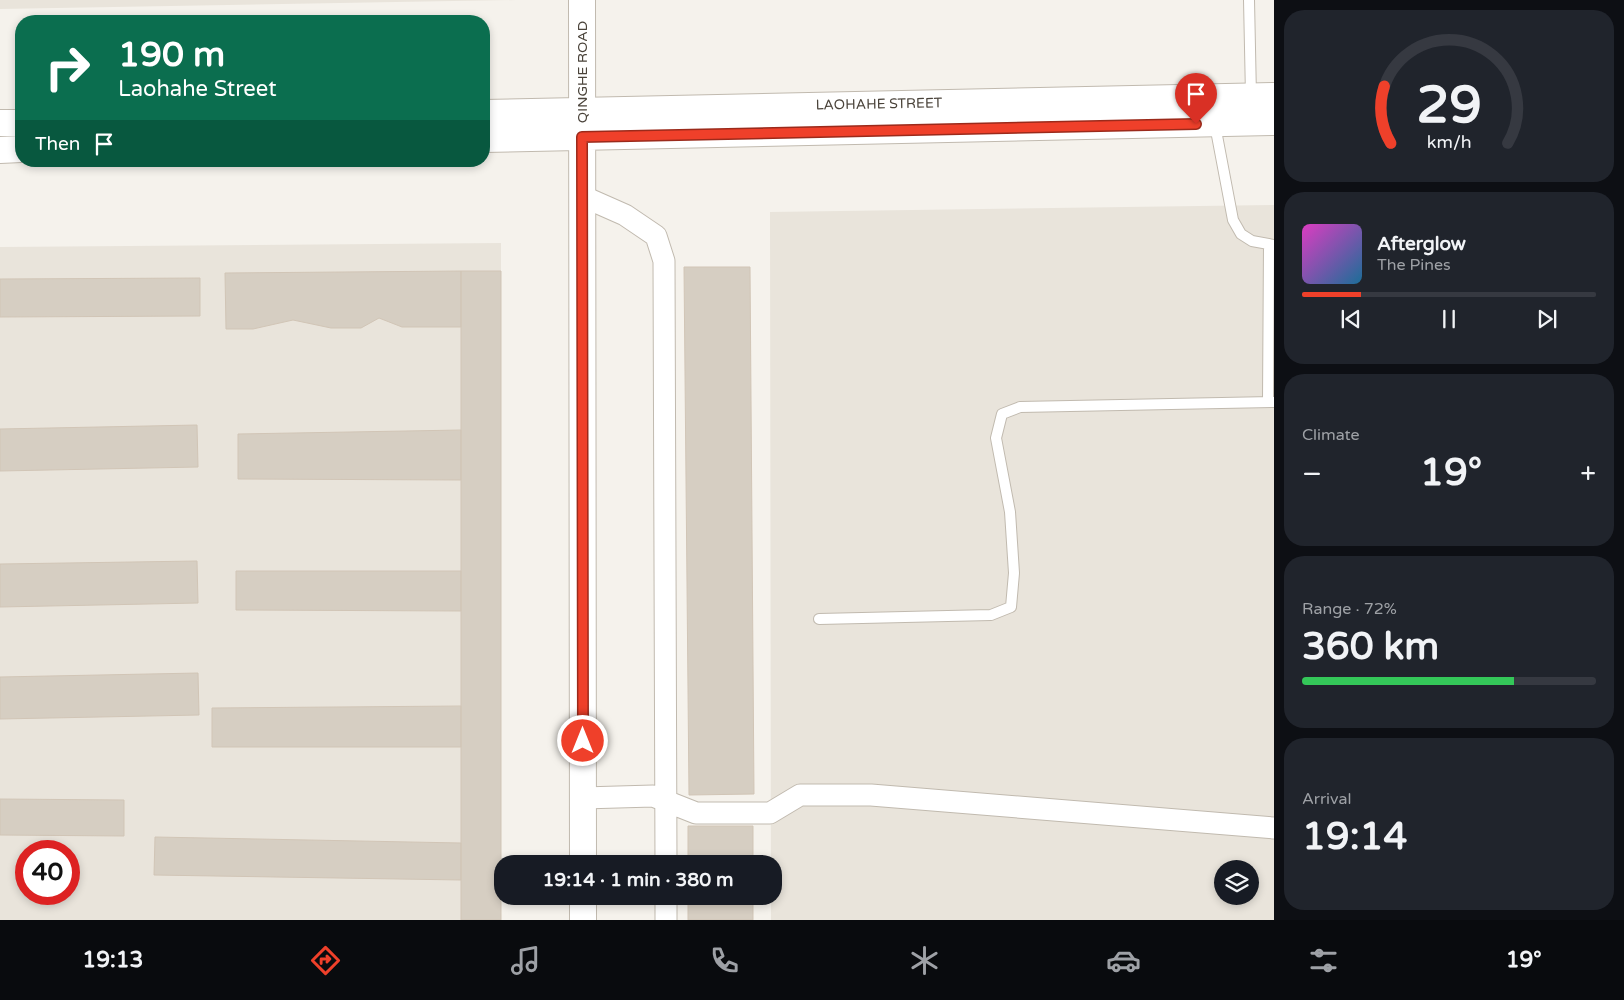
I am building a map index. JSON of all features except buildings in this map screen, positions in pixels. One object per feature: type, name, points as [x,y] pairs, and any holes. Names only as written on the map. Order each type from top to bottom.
[{"type":"street","name":"QINGHE ROAD","points":[[582,0],[583,855]]},
{"type":"street","name":"LAOHAHE STREET","points":[[490,113],[1262,97]]},
{"type":"street","points":[[0,123],[15,122]]},
{"type":"street","name":"LAOHAHE STREET","points":[[490,139],[1274,122]]},
{"type":"street","points":[[0,150],[15,149]]},
{"type":"street","points":[[582,196],[624,215],[656,236],[664,261],[666,855]]},
{"type":"street","points":[[583,798],[653,796],[696,813],[770,813],[800,795],[871,795],[1274,828]]},
{"type":"street","points":[[583,905],[583,920]]},
{"type":"street","points":[[666,905],[666,920]]},
{"type":"lane","points":[[1249,0],[1262,97]]},
{"type":"lane","points":[[819,618],[991,615],[1011,607],[1014,573],[1010,512],[996,438],[1002,414],[1020,407],[1271,402],[1271,245],[1252,241],[1242,234],[1233,220],[1215,124]]},
{"type":"shaded area","points":[[0,0],[516,0],[0,9]]},
{"type":"shaded area","points":[[1274,205],[1274,920],[771,920],[771,905],[782,905],[782,855],[771,855],[770,212]]},
{"type":"shaded area","points":[[501,243],[501,855],[494,855],[494,905],[501,905],[501,920],[0,920],[0,247]]},
{"type":"route","points":[[583,741],[582,137],[1196,124]]}]
